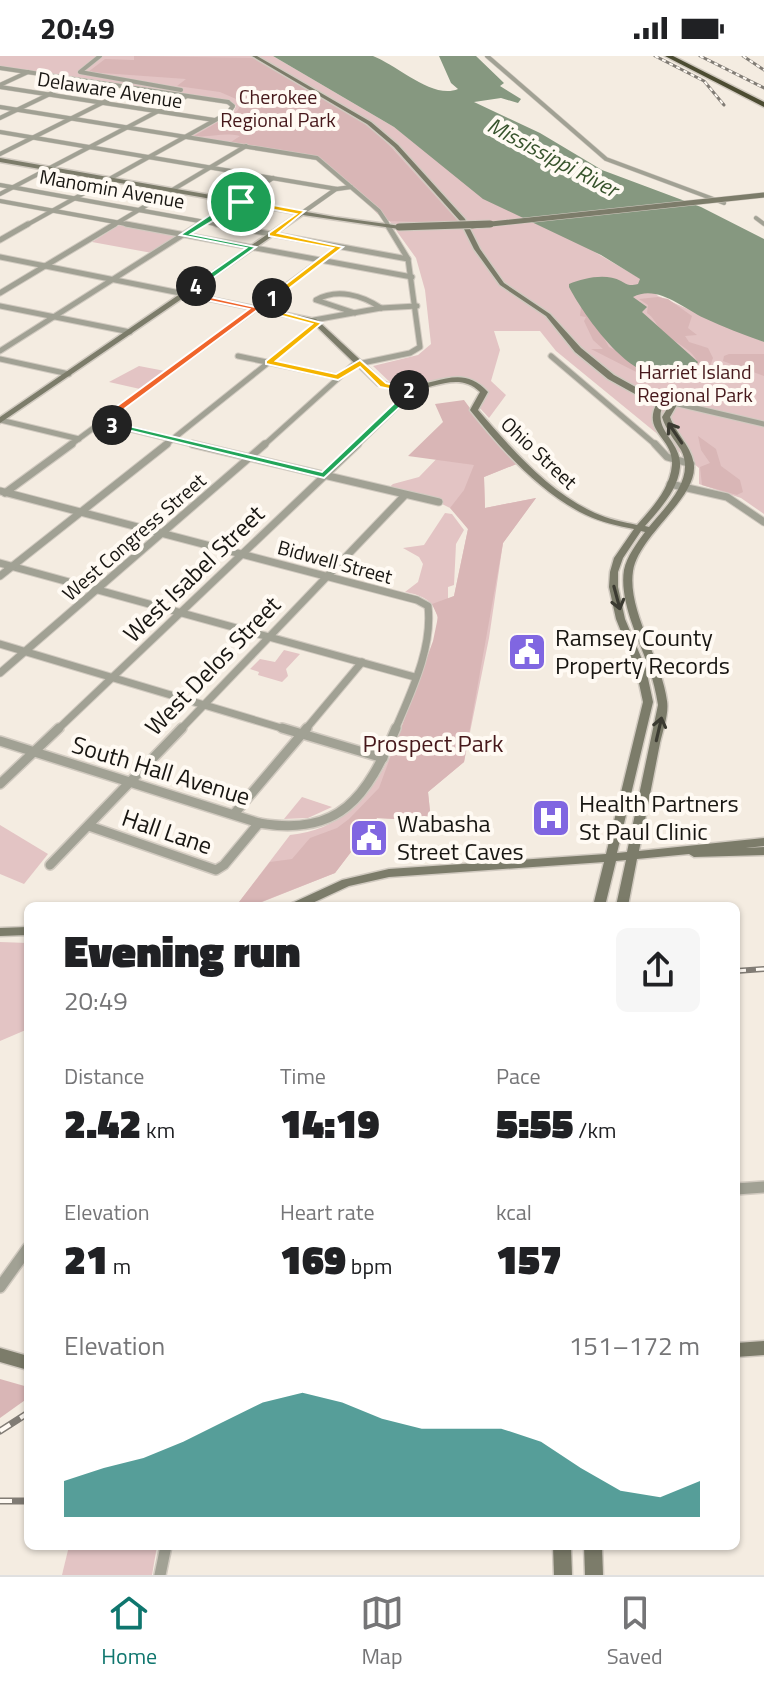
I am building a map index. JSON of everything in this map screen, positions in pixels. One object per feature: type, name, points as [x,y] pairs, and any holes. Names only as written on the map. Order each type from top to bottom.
[{"type":"highway","points":[[671,56],[764,102]]},
{"type":"street","points":[[0,240],[232,110],[228,102],[157,85],[80,72],[100,56]]},
{"type":"street","points":[[254,56],[360,117],[396,146],[463,220],[477,249],[502,284],[548,315],[578,350],[611,377],[638,392],[662,400],[764,424]]},
{"type":"street","points":[[487,56],[599,155],[630,170],[724,203]]},
{"type":"street","points":[[0,68],[228,102]]},
{"type":"street","points":[[0,86],[28,72]]},
{"type":"street","points":[[0,118],[80,80]]},
{"type":"street","name":"Delaware Avenue","points":[[0,86],[215,121]]},
{"type":"street","points":[[0,157],[132,88]]},
{"type":"street","points":[[0,194],[187,96]]},
{"type":"street","points":[[0,107],[319,159],[379,211],[408,259],[412,277],[420,347],[405,354],[360,363]]},
{"type":"street","points":[[0,132],[337,189],[351,187]]},
{"type":"street","points":[[0,293],[246,146]]},
{"type":"street","points":[[0,157],[50,169],[302,213],[398,226],[464,227],[764,195]]},
{"type":"street","points":[[0,351],[273,178]]},
{"type":"street","name":"Manomin Avenue","points":[[0,185],[408,259]]},
{"type":"street","points":[[0,420],[337,189]]},
{"type":"street","points":[[0,201],[412,277]]},
{"type":"street","points":[[764,215],[756,218],[764,224]]},
{"type":"street","points":[[2,494],[339,247]]},
{"type":"street","points":[[0,257],[316,322],[381,308],[417,306]]},
{"type":"street","points":[[355,313],[316,300],[325,293],[333,293],[372,301],[381,308]]},
{"type":"street","points":[[0,306],[130,332]]},
{"type":"street","points":[[316,322],[383,385],[414,390]]},
{"type":"street","points":[[0,576],[316,322]]},
{"type":"street","points":[[238,356],[338,377]]},
{"type":"street","points":[[551,356],[650,437],[667,457],[691,464]]},
{"type":"street","points":[[0,359],[69,374]]},
{"type":"street","name":"West Congress Street","points":[[0,673],[250,458],[338,377],[360,363]]},
{"type":"street","name":"Ohio Street","points":[[414,390],[449,379],[477,384],[484,392],[474,410],[492,433],[564,499],[590,514],[644,529]]},
{"type":"street","name":"West Isabel Street","points":[[0,784],[414,390]]},
{"type":"street","points":[[623,902],[663,705],[660,680],[627,585],[627,574],[644,529],[670,484],[676,460],[654,419],[662,400]]},
{"type":"street","points":[[600,902],[648,702],[646,682],[616,602],[613,584],[617,562],[684,487],[691,464],[685,448],[668,426],[666,417],[674,403]]},
{"type":"street","points":[[0,420],[79,439]]},
{"type":"street","points":[[101,422],[439,502]]},
{"type":"street","points":[[670,484],[727,497],[764,522]]},
{"type":"street","name":"Bidwell Street","points":[[2,494],[417,600],[428,606],[431,629],[415,677]]},
{"type":"street","name":"West Delos Street","points":[[50,865],[405,495]]},
{"type":"street","points":[[0,563],[415,677],[383,758],[0,644]]},
{"type":"street","points":[[234,814],[362,662]]},
{"type":"street","name":"South Hall Avenue","points":[[0,741],[259,823],[295,827],[327,820],[345,807],[367,784],[383,758]]},
{"type":"street","name":"Hall Lane","points":[[89,826],[216,870],[224,865],[259,823]]},
{"type":"street","points":[[305,902],[346,883],[389,873],[633,856],[764,842]]},
{"type":"street","points":[[677,852],[764,851]]},
{"type":"street","points":[[0,932],[24,931]]},
{"type":"street","points":[[740,1189],[764,1187]]},
{"type":"street","points":[[0,1287],[24,1254]]},
{"type":"street","points":[[740,1350],[764,1348]]},
{"type":"street","points":[[0,1355],[24,1362]]},
{"type":"street","points":[[160,1575],[165,1550]]},
{"type":"street","points":[[562,1550],[563,1575]]},
{"type":"street","points":[[593,1550],[594,1575]]},
{"type":"green space","points":[[0,56],[273,56],[394,127],[434,158],[641,279],[658,296],[764,342],[764,514],[741,498],[699,484],[699,468],[556,351],[540,331],[494,331],[500,350],[491,381],[506,395],[489,418],[478,406],[486,390],[470,379],[462,377],[417,387],[395,387],[373,366],[418,355],[431,344],[425,290],[416,258],[380,208],[319,157],[190,136],[233,113],[236,106],[231,102],[0,66]]},
{"type":"green space","name":"Cherokee Regional Park","points":[[134,56],[258,58],[369,123],[460,223],[385,221],[319,157],[231,142],[240,136],[194,136],[237,111],[243,102],[220,92],[177,86],[186,79],[88,72],[105,59],[134,60]]},
{"type":"green space","points":[[119,225],[178,236],[152,253],[92,242]]},
{"type":"green space","points":[[639,299],[668,299],[692,316],[688,328],[697,335],[685,336],[689,342],[708,348],[713,358],[709,369],[648,378],[591,349],[603,349],[593,340],[584,321],[586,317],[580,316],[581,307],[609,347],[661,372],[699,367],[688,350],[663,332],[647,313],[648,305]]},
{"type":"green space","points":[[764,354],[764,376],[723,361],[724,356]]},
{"type":"green space","points":[[139,366],[165,371],[140,389],[109,382]]},
{"type":"green space","name":"Prospect Park","points":[[464,400],[489,434],[519,463],[484,477],[485,508],[536,498],[503,543],[464,762],[428,792],[431,821],[377,818],[335,873],[261,902],[239,902],[270,862],[292,859],[310,838],[337,828],[349,819],[379,788],[433,641],[438,617],[432,604],[454,596],[468,529],[450,508],[464,490],[474,465],[408,456],[443,422],[435,404]]},
{"type":"green space","name":"Prospect Park","points":[[476,418],[519,463],[484,477],[485,508],[536,498],[503,543],[489,638],[464,762],[428,792],[431,821],[377,818],[335,873],[262,902],[239,902],[290,835],[318,829],[342,817],[361,800],[377,780],[401,731],[432,648],[438,623],[429,601],[405,592],[418,582],[423,564],[419,557],[403,548],[424,545],[445,513],[452,514],[464,530],[456,544],[454,585],[448,587],[448,599],[454,596],[468,529],[454,510],[438,502],[386,490],[393,484],[419,477]]},
{"type":"green space","points":[[698,436],[716,449],[721,466],[740,480],[743,492],[737,495],[702,485],[700,467],[710,463],[701,450]]},
{"type":"green space","points":[[284,650],[300,654],[286,669],[288,676],[282,682],[258,675],[259,672],[250,669],[260,659],[275,662]]},
{"type":"green space","points":[[302,797],[332,807],[308,818],[284,819]]},
{"type":"green space","points":[[0,825],[48,854],[24,884],[0,874]]},
{"type":"green space","points":[[0,942],[24,943],[24,1031],[0,1041]]},
{"type":"green space","points":[[0,1379],[24,1386],[24,1401],[0,1418]]},
{"type":"green space","points":[[68,1550],[156,1550],[152,1575],[62,1575]]},
{"type":"water","name":"Mississippi River","points":[[273,56],[373,56],[426,86],[448,91],[458,89],[451,83],[439,56],[476,56],[504,83],[500,86],[521,99],[518,103],[501,98],[474,102],[540,133],[602,170],[701,207],[764,239],[764,342],[711,321],[660,295],[642,294],[633,297],[647,307],[642,312],[698,362],[696,366],[662,373],[639,369],[604,338],[569,284],[602,277],[633,285],[638,284],[640,279],[601,255],[483,199],[394,127]]},
{"type":"railway","points":[[655,56],[704,81],[724,105]]},
{"type":"railway","points":[[700,56],[764,88]]},
{"type":"railway","points":[[743,56],[764,70]]},
{"type":"railway","points":[[740,971],[764,969]]},
{"type":"railway","points":[[0,1431],[24,1416]]},
{"type":"railway","points":[[0,1501],[24,1501]]},
{"type":"place","name":"Ramsey County Property Records","points":[[527,652]]},
{"type":"place","name":"Health Partners St Paul Clinic","points":[[551,818]]},
{"type":"place","name":"Wabasha Street Caves","points":[[369,838]]},
{"type":"route","points":[[241,202],[236,201],[184,235],[252,247],[185,294],[256,308],[101,422],[324,475],[414,390],[383,385],[360,363],[338,377],[269,362],[318,323],[256,308],[339,247],[271,234],[302,213],[241,202]]},
{"type":"park label","name":"Harriet Island Regional Park","points":[[695,384]]}]
